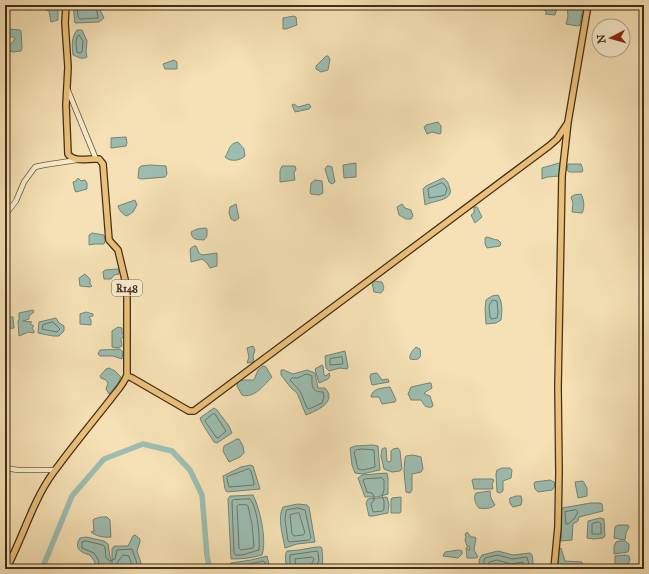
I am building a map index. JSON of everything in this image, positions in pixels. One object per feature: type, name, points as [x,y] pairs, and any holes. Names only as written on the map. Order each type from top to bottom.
[{"type":"main road","points":[[66,5],[65,22],[68,67],[66,105],[68,154],[76,160],[96,159]]},
{"type":"main road","points":[[554,569],[558,527],[559,488],[558,386],[562,176],[568,122],[588,5]]},
{"type":"main road","points":[[6,569],[14,554],[28,517],[55,470],[127,376],[189,411],[194,411],[549,146],[557,139],[568,122]]},
{"type":"main road","name":"R148","points":[[96,159],[99,159],[103,164],[109,240],[118,250],[127,288],[127,376]]},
{"type":"street","points":[[67,87],[96,159]]},
{"type":"street","points":[[5,215],[16,201],[24,182],[35,167],[76,160]]},
{"type":"street","points":[[5,468],[18,470],[55,470]]},
{"type":"water","points":[[44,5],[58,5],[58,20],[51,22],[49,11],[43,9]]},
{"type":"water","points":[[73,5],[100,5],[100,10],[104,18],[99,22],[75,23]]},
{"type":"water","points":[[545,5],[557,5],[555,15],[545,14],[547,13],[545,11]]},
{"type":"water","points":[[567,5],[583,6],[580,25],[566,24],[568,16]]},
{"type":"water","points":[[296,17],[297,25],[283,29],[283,18]]},
{"type":"water","points":[[9,29],[21,31],[21,51],[13,52],[8,50],[8,46],[15,38],[5,37],[5,31]]},
{"type":"water","points":[[77,30],[82,30],[87,41],[87,57],[85,58],[80,58],[73,55],[72,45]]},
{"type":"water","points":[[326,56],[330,59],[328,70],[321,72],[316,69],[316,66]]},
{"type":"water","points":[[174,60],[177,62],[177,69],[165,69],[163,64]]},
{"type":"water","points":[[294,104],[298,107],[309,104],[311,107],[309,109],[295,112],[292,105]]},
{"type":"water","points":[[438,122],[441,126],[441,133],[432,132],[427,134],[424,127],[426,125]]},
{"type":"water","points":[[126,137],[126,146],[111,148],[111,138]]},
{"type":"water","points":[[238,142],[244,149],[245,156],[235,160],[227,159],[225,157],[232,144]]},
{"type":"water","points":[[356,163],[356,177],[344,178],[343,165]]},
{"type":"water","points":[[561,163],[560,176],[542,179],[542,168]]},
{"type":"water","points":[[568,164],[581,164],[583,170],[582,172],[569,172],[567,170]]},
{"type":"water","points":[[141,166],[166,166],[167,174],[165,177],[138,178],[139,168]]},
{"type":"water","points":[[282,166],[295,166],[295,180],[280,182],[280,171]]},
{"type":"water","points":[[327,166],[332,167],[335,182],[332,184],[329,182],[325,169]]},
{"type":"water","points":[[78,178],[81,181],[85,180],[87,183],[87,189],[75,191],[73,182]]},
{"type":"water","points":[[443,178],[448,183],[450,191],[449,195],[443,199],[425,205],[423,189]]},
{"type":"water","points":[[315,180],[322,181],[323,193],[319,195],[310,193],[311,183]]},
{"type":"water","points":[[581,194],[584,204],[582,213],[572,212],[573,203],[571,197]]},
{"type":"water","points":[[135,200],[137,205],[133,212],[127,216],[120,211],[118,206]]},
{"type":"water","points":[[236,204],[239,218],[235,221],[231,219],[229,213],[230,207]]},
{"type":"water","points":[[402,204],[405,208],[411,210],[413,216],[411,219],[406,219],[399,215],[397,207]]},
{"type":"water","points":[[474,207],[477,207],[482,217],[475,223],[471,215],[474,213]]},
{"type":"water","points":[[206,228],[207,236],[204,240],[195,239],[192,237],[191,232],[197,229]]},
{"type":"water","points":[[92,233],[104,235],[104,244],[89,245],[89,235]]},
{"type":"water","points":[[486,237],[498,240],[501,243],[500,246],[487,248],[485,244]]},
{"type":"water","points":[[196,246],[199,253],[202,255],[217,253],[217,266],[210,268],[202,259],[191,262],[190,249]]},
{"type":"water","points":[[118,269],[119,274],[114,275],[111,279],[104,279],[103,272],[105,270]]},
{"type":"water","points":[[85,274],[90,279],[90,284],[92,286],[90,287],[80,286],[79,278]]},
{"type":"water","points":[[374,281],[382,282],[384,288],[381,293],[374,292],[372,283]]},
{"type":"water","points":[[498,295],[502,310],[501,320],[496,323],[486,324],[486,300],[492,296]]},
{"type":"water","points":[[33,310],[34,312],[29,316],[29,319],[23,321],[32,322],[30,324],[34,326],[32,328],[34,333],[28,332],[19,336],[19,313]]},
{"type":"water","points":[[86,312],[93,314],[93,316],[89,317],[91,320],[91,325],[80,324],[80,314]]},
{"type":"water","points":[[5,317],[13,317],[14,328],[5,329]]},
{"type":"water","points":[[56,318],[59,323],[64,326],[64,331],[59,336],[38,333],[39,322]]},
{"type":"water","points":[[118,327],[122,328],[124,336],[121,339],[122,346],[118,348],[112,347],[112,331]]},
{"type":"water","points":[[253,346],[255,350],[253,356],[254,362],[247,363],[249,357],[247,348]]},
{"type":"water","points":[[416,347],[420,349],[420,357],[416,360],[410,359],[411,354]]},
{"type":"water","points":[[120,349],[123,352],[122,359],[113,356],[100,356],[98,354],[100,350]]},
{"type":"water","points":[[345,351],[348,367],[347,369],[340,368],[329,371],[326,368],[325,356]]},
{"type":"water","points":[[322,365],[324,375],[326,376],[329,373],[330,376],[328,379],[319,383],[315,369]]},
{"type":"water","points":[[263,366],[266,367],[272,377],[255,393],[246,396],[242,395],[237,386],[238,380],[254,380],[258,370]]},
{"type":"water","points":[[109,368],[121,377],[117,385],[109,394],[106,389],[108,383],[100,376],[106,369]]},
{"type":"water","points":[[281,370],[293,374],[307,370],[315,373],[318,388],[325,388],[328,393],[329,398],[327,402],[320,408],[306,415],[297,393],[281,375]]},
{"type":"water","points":[[377,373],[382,380],[388,379],[389,382],[372,385],[370,377],[371,374]]},
{"type":"water","points":[[431,383],[432,388],[424,393],[430,396],[433,405],[432,407],[426,407],[421,400],[411,400],[408,394],[411,387]]},
{"type":"water","points":[[390,387],[396,400],[395,402],[382,404],[379,397],[371,397],[373,392],[376,390]]},
{"type":"water","points":[[214,408],[229,426],[232,433],[217,443],[214,442],[200,418]]},
{"type":"water","points":[[239,439],[243,446],[244,453],[240,457],[229,462],[223,451],[224,446]]},
{"type":"water","points":[[355,446],[378,446],[380,470],[362,474],[355,473],[352,465],[350,448]]},
{"type":"water","points":[[386,448],[387,461],[389,462],[391,461],[391,451],[398,448],[400,451],[402,469],[400,471],[392,472],[384,469],[381,456],[382,449]]},
{"type":"water","points":[[413,455],[421,457],[423,469],[421,472],[412,474],[412,490],[410,493],[406,492],[404,471],[405,458],[406,456]]},
{"type":"water","points":[[250,465],[253,466],[260,489],[227,492],[225,489],[223,476],[241,467]]},
{"type":"water","points":[[502,468],[510,468],[512,470],[511,478],[503,481],[503,491],[500,493],[497,492],[496,474],[497,470]]},
{"type":"water","points":[[387,473],[388,494],[377,497],[365,497],[358,478],[362,475]]},
{"type":"water","points":[[472,480],[494,480],[492,484],[493,489],[474,489]]},
{"type":"water","points":[[550,480],[554,482],[555,486],[552,490],[538,492],[535,489],[535,482]]},
{"type":"water","points":[[583,481],[587,488],[587,496],[578,498],[575,482]]},
{"type":"water","points":[[490,491],[491,498],[495,505],[483,509],[479,508],[476,505],[475,500],[476,493]]},
{"type":"water","points":[[253,495],[262,525],[264,541],[262,555],[231,559],[228,499],[230,496]]},
{"type":"water","points":[[521,496],[521,505],[513,507],[510,503],[510,498]]},
{"type":"water","points":[[387,497],[389,504],[388,513],[369,516],[366,503],[368,499]]},
{"type":"water","points":[[401,497],[400,513],[391,513],[391,499]]},
{"type":"water","points":[[591,503],[602,504],[603,511],[579,517],[578,521],[573,524],[572,540],[561,541],[562,508]]},
{"type":"water","points":[[298,504],[307,505],[309,507],[315,542],[297,544],[285,548],[281,527],[281,511],[283,507]]},
{"type":"water","points":[[107,517],[110,520],[111,537],[95,535],[91,532],[94,531],[94,519]]},
{"type":"water","points":[[600,518],[604,519],[605,536],[603,538],[594,539],[587,538],[588,521]]},
{"type":"water","points":[[618,525],[628,525],[629,527],[625,540],[614,538],[615,527]]},
{"type":"water","points":[[467,532],[471,537],[476,538],[474,550],[478,557],[467,558],[466,548],[467,547],[469,551],[470,547],[467,546],[465,540],[465,534]]},
{"type":"water","points":[[135,535],[140,539],[137,551],[143,569],[112,569],[112,549],[114,546],[128,546]]},
{"type":"water","points":[[86,537],[104,541],[108,544],[111,562],[110,569],[94,569],[95,562],[90,555],[79,550],[77,545],[80,538]]},
{"type":"water","points":[[625,541],[629,544],[628,552],[614,554],[614,546],[616,542]]},
{"type":"water","points":[[321,547],[322,549],[323,567],[287,569],[285,557],[287,551]]},
{"type":"water","points":[[561,548],[565,561],[582,562],[584,569],[558,569],[558,549]]},
{"type":"water","points":[[462,551],[462,554],[458,558],[443,556],[445,552]]},
{"type":"water","points":[[498,551],[513,555],[530,553],[532,555],[534,569],[480,569],[479,560],[482,555]]},
{"type":"water","points":[[267,556],[270,569],[230,569],[229,566],[231,563]]},
{"type":"water","points":[[615,556],[629,556],[630,560],[626,569],[615,569]]},
{"type":"waterway","points":[[42,569],[72,496],[104,459],[143,444],[172,451],[190,470],[202,495],[207,556],[210,569]]}]
